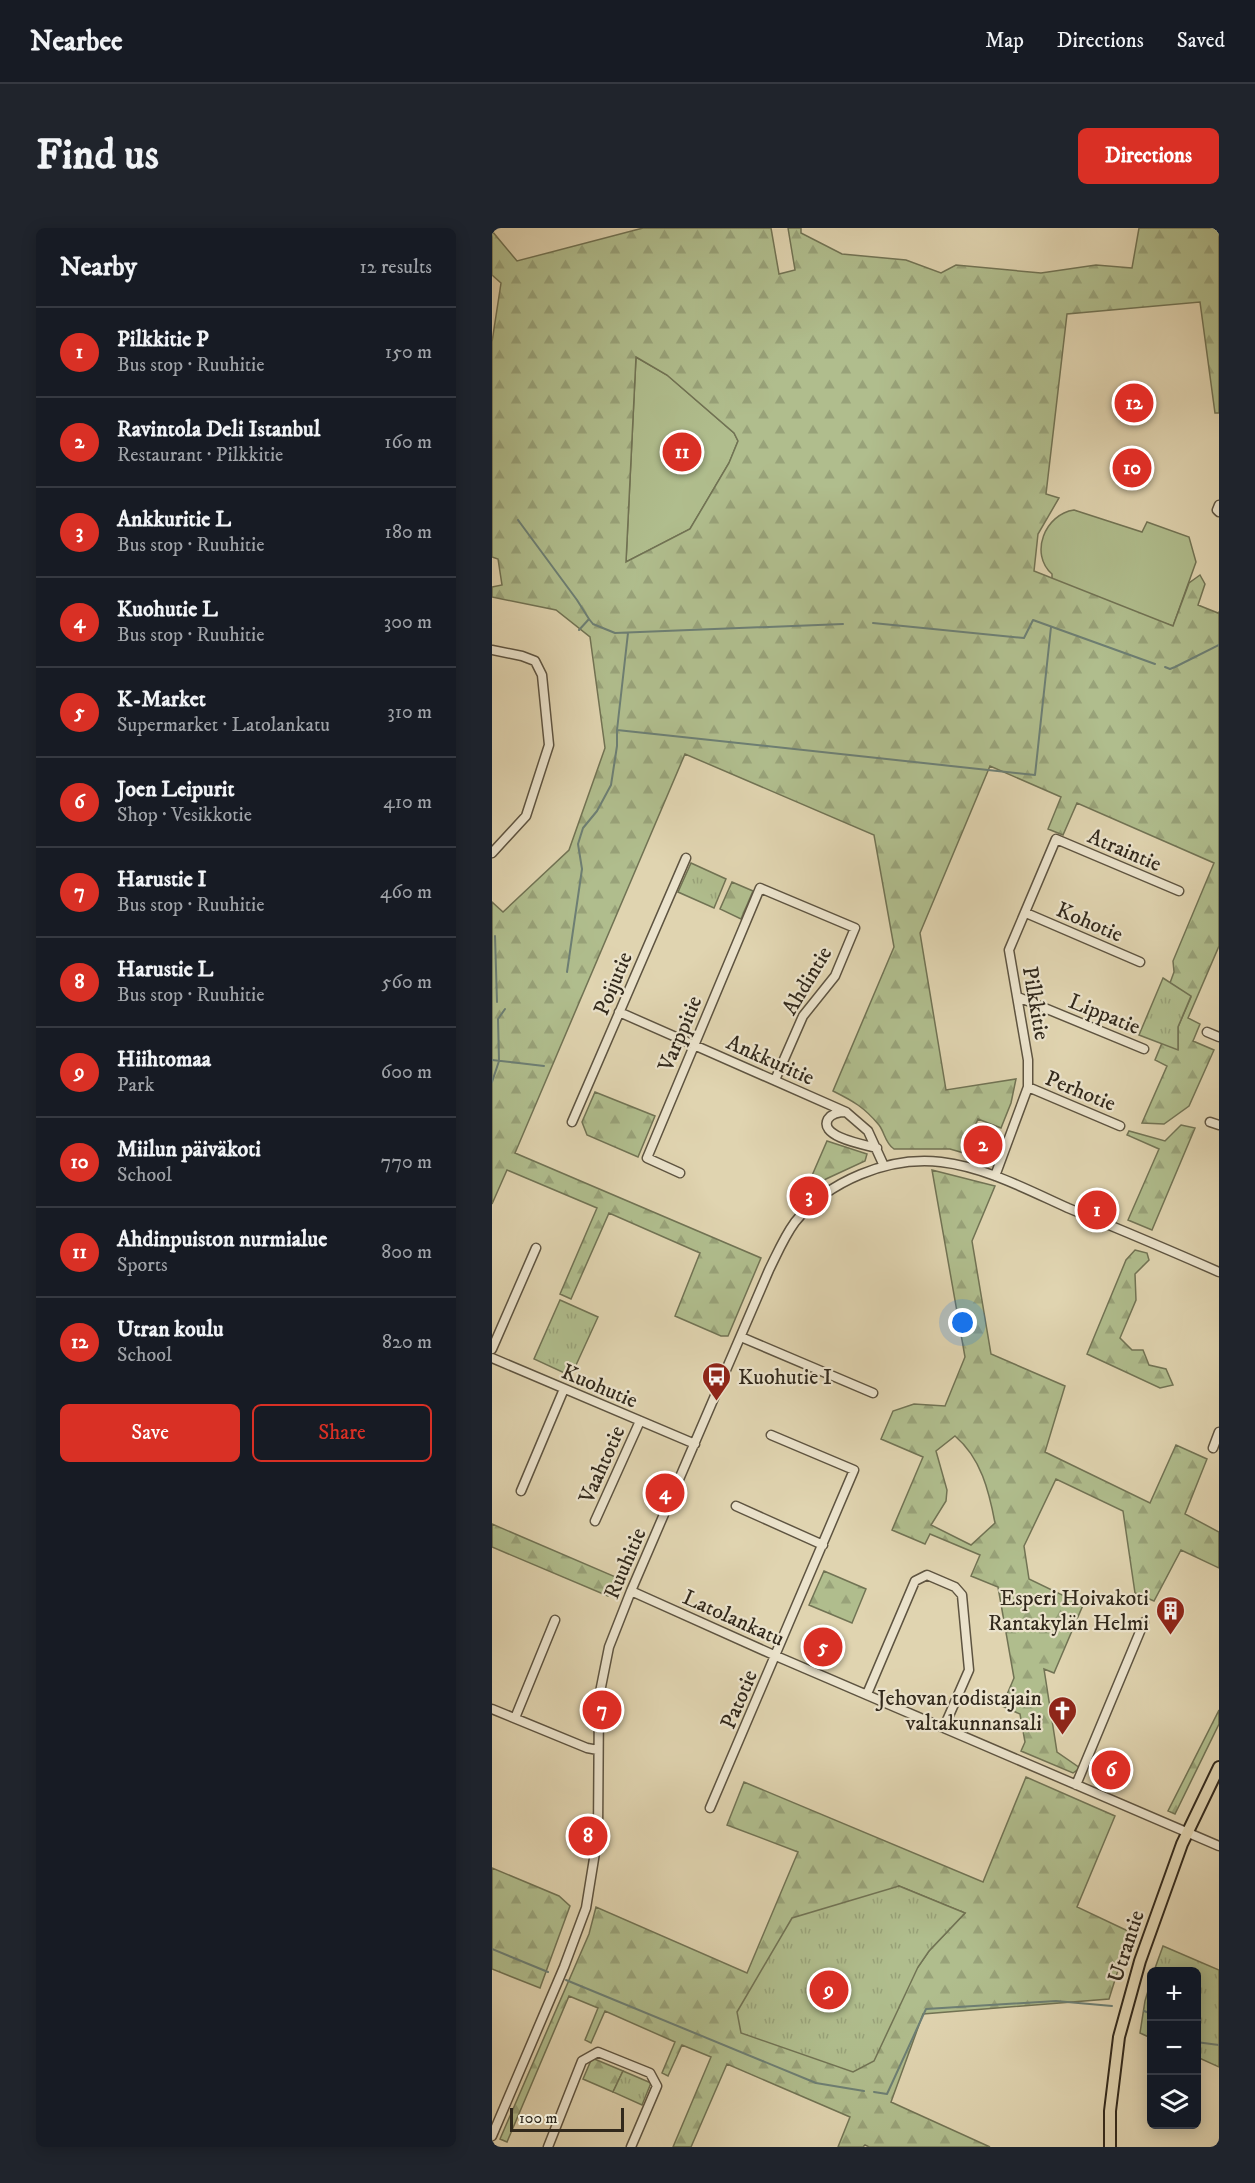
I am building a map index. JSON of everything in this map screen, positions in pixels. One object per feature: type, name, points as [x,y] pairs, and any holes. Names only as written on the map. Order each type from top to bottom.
[{"type":"main road","name":"Utrantie","points":[[1110,2147],[1110,2111],[1119,2037],[1140,1961],[1168,1879],[1219,1767]]},
{"type":"street","points":[[1219,505],[1217,510],[1219,512]]},
{"type":"street","points":[[492,650],[522,656],[535,662],[542,675],[549,745],[526,816],[492,853]]},
{"type":"street","name":"Atraintie","points":[[1056,839],[1179,891]]},
{"type":"street","name":"Pilkkitie","points":[[995,1176],[1028,1088],[1028,1060],[1009,950],[1056,839]]},
{"type":"street","name":"Poijutie","points":[[572,1122],[686,858]]},
{"type":"street","name":"Varppitie","points":[[680,1173],[647,1158],[760,888]]},
{"type":"street","name":"Ahdintie","points":[[760,888],[855,928],[835,976],[803,1016],[775,1080]]},
{"type":"street","name":"Kohotie","points":[[1026,913],[1140,962]]},
{"type":"street","name":"Lippatie","points":[[1018,997],[1144,1049]]},
{"type":"street","name":"Ankkuritie","points":[[619,1012],[846,1112],[868,1131],[884,1166]]},
{"type":"street","points":[[1207,1032],[1219,1037]]},
{"type":"street","name":"Perhotie","points":[[1028,1088],[1120,1126]]},
{"type":"street","points":[[846,1112],[838,1112],[828,1119],[827,1126],[830,1132],[877,1148]]},
{"type":"street","points":[[1210,1122],[1219,1125]]},
{"type":"street","name":"Ruuhitie","points":[[492,2136],[564,1967],[586,1908],[598,1834],[599,1697],[604,1669],[618,1624],[783,1241],[795,1223],[810,1206],[843,1183],[863,1173],[903,1162],[942,1162],[995,1176],[1219,1272]]},
{"type":"street","points":[[492,1349],[536,1248]]},
{"type":"street","points":[[741,1337],[873,1393]]},
{"type":"street","name":"Kuohutie","points":[[492,1358],[695,1444]]},
{"type":"street","points":[[521,1491],[564,1389]]},
{"type":"street","name":"Vaahtotie","points":[[595,1521],[640,1421]]},
{"type":"street","points":[[1213,1448],[1219,1432]]},
{"type":"street","name":"Patotie","points":[[710,1808],[854,1470],[771,1435]]},
{"type":"street","points":[[736,1506],[823,1545]]},
{"type":"street","points":[[867,1695],[915,1581],[927,1575],[955,1587],[962,1595],[969,1670],[944,1727]]},
{"type":"street","name":"Latolankatu","points":[[632,1591],[776,1656],[1219,1846]]},
{"type":"street","points":[[515,1718],[555,1620]]},
{"type":"street","points":[[1076,1785],[1144,1622]]},
{"type":"street","points":[[492,1709],[587,1748],[598,1750]]},
{"type":"street","points":[[548,2147],[582,2061],[598,2052],[650,2073],[657,2086],[631,2147]]},
{"type":"green space","points":[[643,228],[771,228],[779,274],[795,270],[788,228],[801,228],[801,233],[842,254],[906,260],[941,273],[956,265],[1041,273],[1096,265],[1132,268],[1139,228],[1219,228],[1219,413],[1215,413],[1200,302],[1067,314],[1046,494],[1059,498],[1038,534],[1034,571],[1173,626],[1189,583],[1200,575],[1205,584],[1198,605],[1219,612],[1219,946],[1188,1018],[1200,1024],[1193,1041],[1214,1050],[1189,1106],[1164,1124],[1142,1123],[1167,1066],[1155,1060],[1162,1043],[1178,1049],[1178,1027],[1191,997],[1170,983],[1174,972],[1173,961],[1214,863],[1077,803],[1063,835],[1048,829],[1061,797],[990,766],[920,933],[946,1090],[1016,1079],[1011,1103],[1001,1128],[978,1119],[964,1153],[950,1149],[894,1149],[879,1125],[863,1109],[833,1091],[894,947],[874,835],[685,754],[515,1153],[761,1258],[728,1336],[721,1336],[675,1316],[700,1253],[609,1213],[571,1299],[560,1294],[597,1208],[507,1170],[492,1204],[492,902],[503,912],[569,850],[605,748],[590,637],[556,610],[492,597],[492,587],[502,585],[498,559],[492,557],[492,342],[501,283],[492,275],[492,231],[517,261]],"holes":[[[636,357],[667,375],[734,433],[738,441],[729,463],[690,529],[626,562]]]},
{"type":"green space","points":[[636,357],[667,375],[734,433],[738,441],[729,463],[690,529],[626,562]]},
{"type":"green space","points":[[1074,510],[1142,532],[1147,522],[1189,537],[1196,562],[1173,626],[1052,585],[1052,574],[1045,566],[1041,546],[1048,527],[1055,519]]},
{"type":"green space","points":[[691,863],[726,879],[714,908],[678,892]]},
{"type":"green space","points":[[732,882],[753,891],[741,919],[720,909]]},
{"type":"green space","points":[[1163,978],[1191,996],[1178,1027],[1178,1050],[1139,1035]]},
{"type":"green space","points":[[595,1092],[655,1116],[638,1157],[587,1135],[582,1122]]},
{"type":"green space","points":[[1181,1125],[1195,1128],[1152,1230],[1128,1220],[1159,1149],[1127,1135],[1129,1131],[1165,1141]]},
{"type":"green space","points":[[827,1141],[867,1154],[865,1161],[826,1179],[805,1196],[804,1194]]},
{"type":"green space","points":[[932,1170],[995,1186],[972,1241],[991,1354],[1065,1386],[1045,1452],[1150,1503],[1176,1445],[1207,1459],[1185,1514],[1219,1532],[1219,1568],[1181,1550],[1154,1601],[1135,1593],[1123,1511],[1056,1479],[1024,1546],[1029,1579],[1083,1605],[1054,1673],[1044,1669],[1057,1752],[1080,1768],[1073,1773],[1021,1751],[1025,1742],[1020,1714],[1002,1706],[1014,1678],[998,1587],[971,1576],[980,1555],[930,1534],[925,1544],[892,1530],[923,1457],[881,1439],[893,1411],[914,1404],[945,1406],[965,1357]],"holes":[[[955,1436],[964,1445],[983,1476],[995,1523],[971,1545],[931,1525],[946,1501],[947,1490],[936,1451]]]},
{"type":"green space","points":[[1135,1250],[1147,1253],[1149,1260],[1135,1274],[1136,1300],[1120,1338],[1132,1350],[1143,1350],[1149,1365],[1166,1369],[1173,1385],[1160,1388],[1087,1354],[1126,1260]]},
{"type":"green space","points":[[560,1300],[598,1317],[571,1376],[534,1359]]},
{"type":"green space","points":[[492,1524],[618,1578],[608,1596],[492,1547]]},
{"type":"green space","points":[[824,1571],[866,1589],[852,1623],[809,1605]]},
{"type":"green space","points":[[1219,1710],[1219,1724],[1175,1814],[1168,1811]]},
{"type":"green space","points":[[1026,1777],[1115,1816],[1077,1907],[1130,1932],[1109,1999],[923,2014],[891,2102],[990,2147],[869,2147],[865,2145],[863,2147],[838,2147],[850,2117],[727,2064],[691,2147],[673,2147],[711,2057],[682,2045],[668,2076],[662,2073],[675,2042],[605,2011],[591,2043],[585,2040],[598,2008],[569,1996],[507,2142],[500,2139],[589,1934],[596,1907],[747,1973],[798,1852],[727,1825],[744,1782],[983,1882]],"holes":[[[899,1886],[965,1913],[929,1951],[918,1967]]]},
{"type":"green space","points":[[492,1868],[559,1896],[570,1906],[540,1988],[492,1969]]},
{"type":"green space","points":[[899,1886],[965,1913],[929,1951],[918,1967],[874,2061],[853,2072],[741,2033],[737,2012],[792,1918]]},
{"type":"green space","points":[[1163,1946],[1219,1970],[1219,2067],[1201,2059],[1201,1967],[1155,1967]]},
{"type":"green space","points":[[1147,1994],[1147,2036],[1140,2033]]},
{"type":"green space","points":[[592,2058],[623,2071],[613,2092],[583,2079]]},
{"type":"green space","points":[[623,2071],[651,2083],[642,2105],[613,2092]]},
{"type":"waterway","points":[[518,520],[593,624],[615,633],[843,624]]},
{"type":"waterway","points":[[579,630],[589,619]]},
{"type":"waterway","points":[[873,623],[1024,638],[1033,620],[1155,664]]},
{"type":"waterway","points":[[617,730],[1035,775],[1051,627]]},
{"type":"waterway","points":[[567,972],[582,869],[578,844],[583,828],[597,811],[611,785],[628,633]]},
{"type":"waterway","points":[[1165,667],[1170,669],[1175,667],[1219,645]]},
{"type":"waterway","points":[[495,936],[497,1002]]},
{"type":"waterway","points":[[492,1082],[499,1061],[498,1019],[505,1009]]},
{"type":"waterway","points":[[492,1060],[544,1066]]},
{"type":"waterway","points":[[492,1949],[548,1972]]},
{"type":"waterway","points":[[566,1980],[816,2083],[864,2091]]},
{"type":"waterway","points":[[874,2092],[887,2094],[926,2009],[1056,2001],[1112,2006]]},
{"type":"waterway","points":[[1201,2043],[1219,2045]]},
{"type":"place","name":"Utran koulu","points":[[1134,403]]},
{"type":"place","name":"Ahdinpuiston nurmialue","points":[[682,452]]},
{"type":"place","name":"Miilun päiväkoti","points":[[1132,468]]},
{"type":"place","name":"Ravintola Deli Istanbul","points":[[983,1145]]},
{"type":"place","name":"Ankkuritie L","points":[[809,1196]]},
{"type":"place","name":"Pilkkitie P","points":[[1097,1210]]},
{"type":"place","name":"Kuohutie I","points":[[717,1402]]},
{"type":"place","name":"Kuohutie L","points":[[665,1493]]},
{"type":"place","name":"Esperi Hoivakoti Rantakylän Helmi","points":[[1170,1636]]},
{"type":"place","name":"K-Market","points":[[823,1647]]},
{"type":"place","name":"Harustie I","points":[[602,1710]]},
{"type":"place","name":"Jehovan todistajain valtakunnansali","points":[[1063,1736]]},
{"type":"place","name":"Joen Leipurit","points":[[1111,1770]]},
{"type":"place","name":"Harustie L","points":[[588,1836]]},
{"type":"place","name":"Hiihtomaa","points":[[829,1990]]}]
